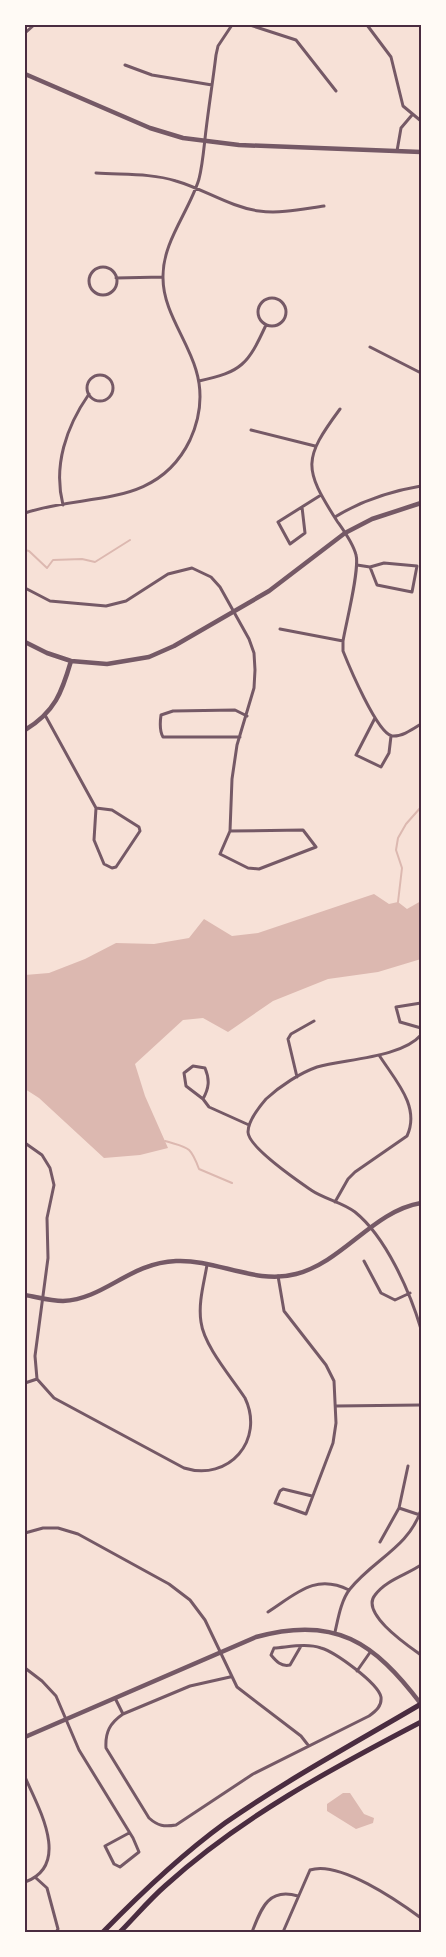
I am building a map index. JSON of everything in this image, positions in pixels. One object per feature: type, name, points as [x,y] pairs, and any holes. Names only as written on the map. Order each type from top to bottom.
[{"type":"main road","points":[[103,1932],[160,1876],[225,1823],[289,1781],[421,1704]]},
{"type":"main road","points":[[120,1932],[165,1886],[219,1842],[282,1798],[421,1722]]},
{"type":"street","points":[[25,33],[34,25]]},
{"type":"street","points":[[25,513],[130,493],[151,484],[168,471],[184,452],[194,430],[200,407],[199,382],[192,358],[168,306],[162,277],[168,251],[199,178],[218,46],[232,25]]},
{"type":"street","points":[[250,25],[290,36],[296,40],[336,91]]},
{"type":"street","points":[[367,25],[388,52],[396,74],[400,101],[412,115],[421,121]]},
{"type":"street","points":[[125,65],[152,76],[212,85]]},
{"type":"street","points":[[25,74],[150,128],[182,138],[204,142],[421,152]]},
{"type":"street","points":[[397,150],[400,128],[412,115]]},
{"type":"street","points":[[96,173],[162,178],[258,211],[273,212],[324,206]]},
{"type":"street","points":[[103,268],[111,270],[116,278],[113,290],[105,295],[92,290],[89,282],[91,274],[103,268]]},
{"type":"street","points":[[116,278],[162,277]]},
{"type":"street","points":[[268,299],[277,299],[285,309],[285,318],[279,324],[266,325],[260,319],[259,307],[268,299]]},
{"type":"street","points":[[199,382],[227,375],[244,364],[254,351],[266,325]]},
{"type":"street","points":[[370,347],[421,373]]},
{"type":"street","points":[[64,505],[60,491],[60,460],[81,405],[89,394],[88,386],[95,377],[107,377],[112,384],[111,396],[103,401],[95,400],[89,394]]},
{"type":"street","points":[[340,409],[315,446],[312,462],[313,474],[321,495],[356,553],[357,565],[343,641],[346,659],[375,718],[384,732],[391,736],[401,735],[421,724]]},
{"type":"street","points":[[251,430],[315,446]]},
{"type":"street","points":[[335,517],[386,494],[421,486]]},
{"type":"street","points":[[302,507],[305,533],[290,544],[278,522],[321,495]]},
{"type":"street","points":[[25,642],[47,653],[71,661],[107,664],[150,657],[174,646],[269,591],[345,533],[372,519],[421,503]]},
{"type":"street","points":[[357,565],[370,567],[384,563],[417,566],[412,592],[377,584],[370,567]]},
{"type":"street","points":[[25,588],[50,601],[106,606],[126,601],[168,574],[192,568],[211,577],[220,587],[235,612],[254,653],[254,688],[240,737],[232,779],[230,830],[220,854],[248,868],[260,869],[316,847],[303,830],[230,830]]},
{"type":"street","points":[[280,629],[343,641]]},
{"type":"street","points":[[25,730],[45,715],[62,691],[71,661]]},
{"type":"street","points":[[240,737],[163,736],[161,733],[161,715],[173,711],[235,710],[247,716]]},
{"type":"street","points":[[45,715],[96,808],[94,840],[104,864],[112,868],[116,867],[140,831],[139,827],[112,810],[96,808]]},
{"type":"street","points":[[375,718],[356,755],[382,767],[388,753],[391,736]]},
{"type":"street","points":[[421,1003],[396,1007],[400,1022],[421,1028]]},
{"type":"street","points":[[297,1077],[288,1040],[292,1034],[314,1021]]},
{"type":"street","points":[[421,1035],[408,1045],[379,1055],[316,1067],[297,1077],[265,1100],[249,1125],[248,1132],[251,1139],[272,1161],[312,1190],[355,1212],[370,1229],[397,1268],[410,1293],[421,1329]]},
{"type":"street","points":[[335,1202],[348,1179],[407,1136],[412,1125],[412,1107],[379,1055]]},
{"type":"street","points":[[204,1099],[208,1088],[208,1075],[205,1068],[193,1066],[184,1072],[186,1086],[204,1099],[209,1107],[249,1125]]},
{"type":"street","points":[[25,1143],[42,1155],[53,1175],[54,1185],[47,1218],[48,1258],[36,1356],[37,1380],[54,1398],[184,1468],[208,1472],[225,1466],[235,1459],[244,1447],[251,1422],[249,1406],[245,1398],[208,1341],[201,1324],[200,1305],[207,1265]]},
{"type":"street","points":[[25,1295],[62,1301],[83,1297],[133,1270],[153,1263],[178,1261],[278,1276],[295,1274],[314,1268],[401,1209],[421,1203]]},
{"type":"street","points":[[364,1261],[381,1293],[395,1300],[410,1293]]},
{"type":"street","points":[[278,1276],[284,1311],[332,1375],[336,1406],[333,1443],[306,1514],[276,1503],[280,1491],[284,1489],[312,1496]]},
{"type":"street","points":[[25,1383],[37,1380]]},
{"type":"street","points":[[336,1406],[421,1405]]},
{"type":"street","points":[[380,1542],[399,1508],[408,1466]]},
{"type":"street","points":[[399,1508],[420,1515]]},
{"type":"street","points":[[335,1632],[349,1590],[405,1540],[413,1529],[421,1510]]},
{"type":"street","points":[[25,1533],[43,1528],[58,1528],[78,1534],[169,1584],[190,1600],[205,1620],[230,1677],[237,1687],[301,1736],[308,1745]]},
{"type":"street","points":[[421,1565],[387,1584],[373,1596],[371,1601],[371,1608],[382,1622],[421,1655]]},
{"type":"street","points":[[268,1612],[310,1585],[318,1582],[333,1584],[349,1590]]},
{"type":"street","points":[[25,1737],[220,1651],[276,1631],[297,1629],[335,1632],[371,1650],[394,1669],[421,1704]]},
{"type":"street","points":[[230,1677],[190,1686],[123,1714],[108,1728],[105,1737],[106,1748],[149,1818],[157,1824],[167,1827],[176,1825],[253,1774],[308,1745],[370,1716],[381,1704],[381,1696],[377,1688],[357,1671],[321,1648],[301,1646],[274,1648],[271,1654],[276,1661],[286,1666],[290,1665],[301,1646]]},
{"type":"street","points":[[357,1671],[371,1650]]},
{"type":"street","points":[[25,1668],[51,1688],[79,1750],[129,1833],[139,1852],[120,1867],[114,1864],[105,1846],[129,1833]]},
{"type":"street","points":[[115,1698],[123,1714]]},
{"type":"street","points":[[25,1776],[50,1839],[49,1855],[36,1878],[25,1882]]},
{"type":"street","points":[[283,1932],[310,1870],[319,1867],[354,1878],[378,1890],[421,1918]]},
{"type":"street","points":[[36,1878],[47,1888],[58,1929],[56,1932]]},
{"type":"street","points":[[252,1932],[266,1902],[282,1894],[298,1896]]},
{"type":"shaded area","points":[[374,894],[389,904],[398,902],[407,909],[421,901],[421,959],[378,972],[328,979],[273,1001],[228,1032],[203,1018],[183,1020],[135,1064],[145,1096],[168,1148],[140,1155],[104,1158],[39,1098],[25,1089],[25,975],[49,973],[85,959],[116,943],[154,944],[189,938],[204,919],[232,936],[258,933]]},
{"type":"shaded area","points":[[343,1793],[350,1793],[364,1814],[374,1818],[373,1823],[356,1829],[327,1811],[327,1804]]},
{"type":"waterway","points":[[25,550],[29,551],[47,568],[53,560],[82,559],[95,562],[130,540]]},
{"type":"waterway","points":[[398,902],[402,868],[396,850],[398,838],[406,824],[421,807]]},
{"type":"waterway","points":[[165,1141],[190,1151],[199,1169],[232,1183]]}]
